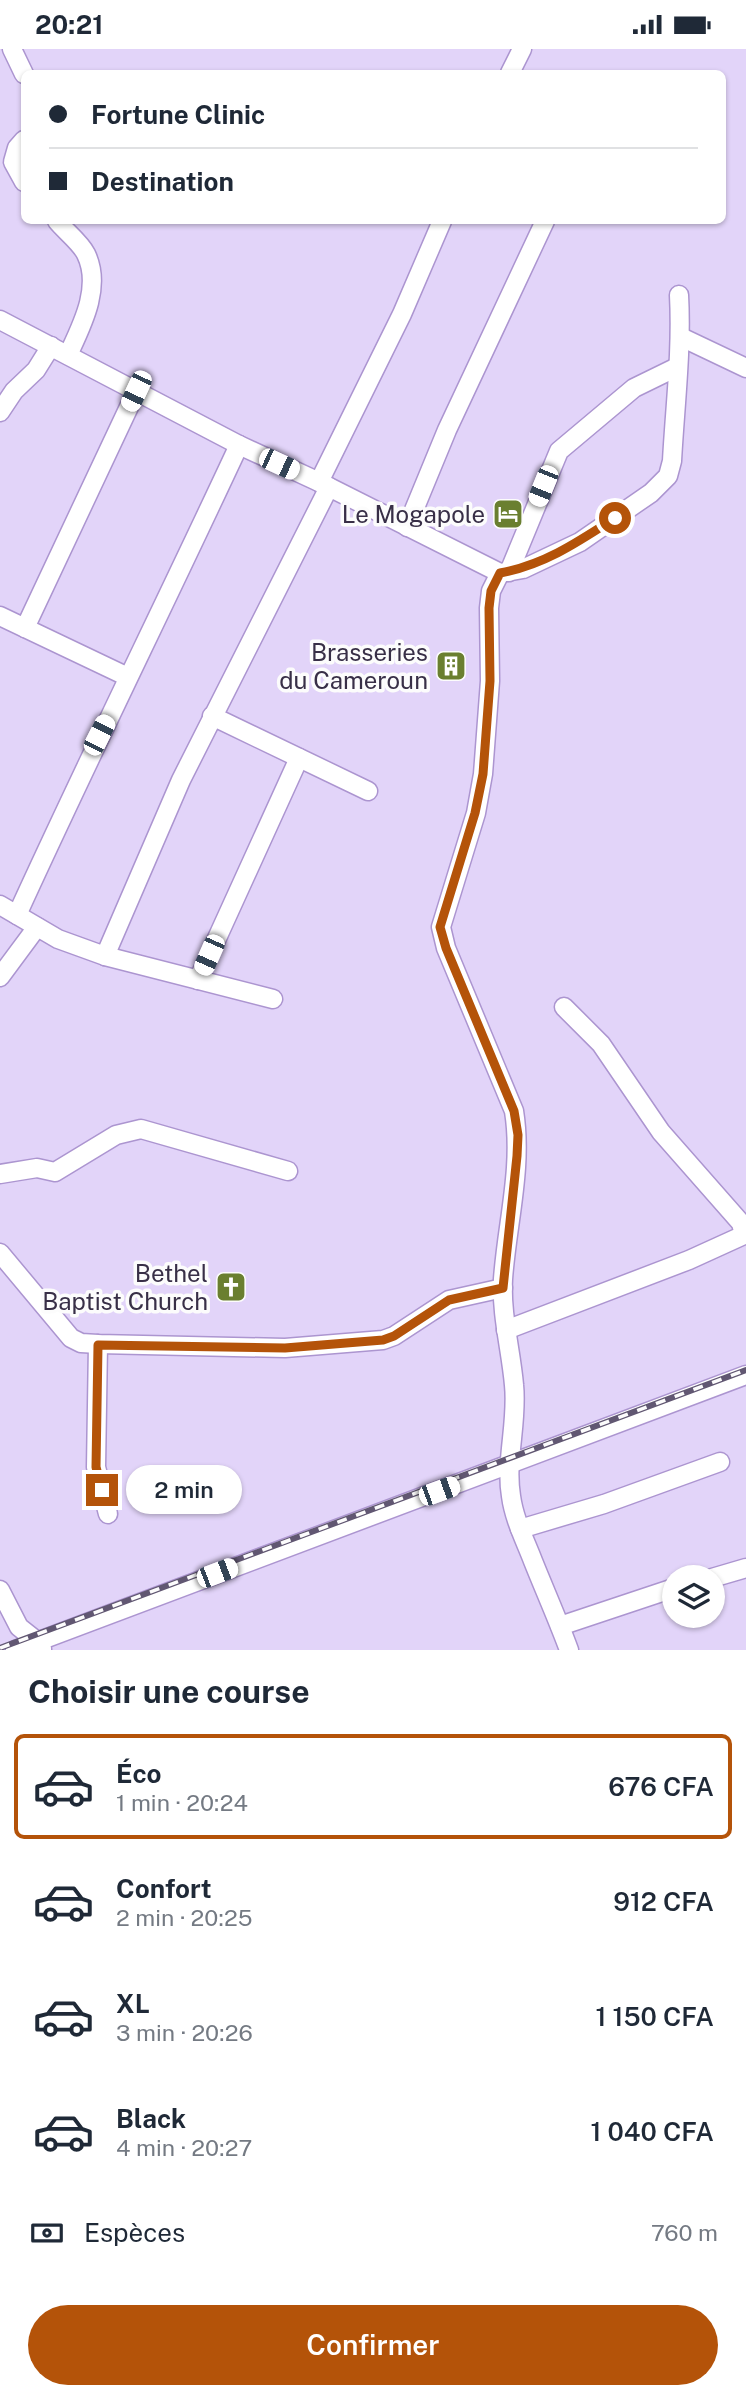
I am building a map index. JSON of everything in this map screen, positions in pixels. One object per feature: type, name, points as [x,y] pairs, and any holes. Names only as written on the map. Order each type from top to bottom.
[{"type":"street","points":[[12,49],[22,70]]},
{"type":"street","points":[[512,70],[522,49]]},
{"type":"street","points":[[21,143],[13,162],[21,177]]},
{"type":"street","points":[[60,224],[85,254],[93,279],[88,307],[68,355]]},
{"type":"street","points":[[105,956],[181,780],[324,485],[441,224]]},
{"type":"street","points":[[407,527],[447,430],[544,224]]},
{"type":"street","points":[[0,320],[239,445],[505,572],[523,569],[564,551],[661,485],[668,477],[672,461],[681,337],[679,295]]},
{"type":"street","points":[[681,337],[746,368]]},
{"type":"street","points":[[0,412],[15,391],[36,370],[51,346]]},
{"type":"street","points":[[569,1650],[520,1529],[509,1482],[514,1387],[503,1288],[517,1156],[518,1135],[514,1111],[446,948],[440,927],[475,813],[483,774],[490,681],[491,591],[505,572],[559,451],[634,388],[677,367]]},
{"type":"street","points":[[25,628],[136,391]]},
{"type":"street","points":[[17,915],[239,445]]},
{"type":"street","points":[[0,616],[128,677]]},
{"type":"street","points":[[212,716],[368,791]]},
{"type":"street","points":[[198,980],[299,758]]},
{"type":"street","points":[[0,905],[58,939],[105,956],[273,999]]},
{"type":"street","points":[[0,977],[37,927]]},
{"type":"street","points":[[506,1330],[665,1269],[744,1235],[741,1223],[661,1132],[601,1044],[564,1007]]},
{"type":"street","points":[[0,1174],[37,1168],[55,1173],[116,1135],[141,1129],[288,1171]]},
{"type":"street","points":[[0,1254],[71,1338],[81,1343],[98,1345],[285,1348],[383,1340],[394,1336],[449,1300],[503,1288]]},
{"type":"street","points":[[98,1345],[96,1467],[108,1514]]},
{"type":"street","points":[[15,1650],[40,1646],[178,1587],[746,1375]]},
{"type":"street","points":[[520,1529],[604,1504],[720,1462]]},
{"type":"street","points":[[725,1574],[746,1568]]},
{"type":"street","points":[[0,1590],[19,1627],[40,1646]]},
{"type":"street","points":[[560,1626],[662,1592]]},
{"type":"railway","points":[[0,1648],[746,1370]]},
{"type":"place","name":"Le Mogapole","points":[[508,514]]},
{"type":"place","name":"Brasseries du Cameroun","points":[[451,666]]},
{"type":"place","name":"Bethel Baptist Church","points":[[231,1287]]},
{"type":"route","points":[[102,1490],[96,1467],[95,1434],[98,1345],[285,1348],[383,1340],[394,1336],[449,1300],[503,1288],[517,1156],[518,1135],[514,1111],[446,948],[440,927],[475,813],[483,774],[490,681],[491,591],[500,573],[523,569],[564,551],[615,518]]}]
